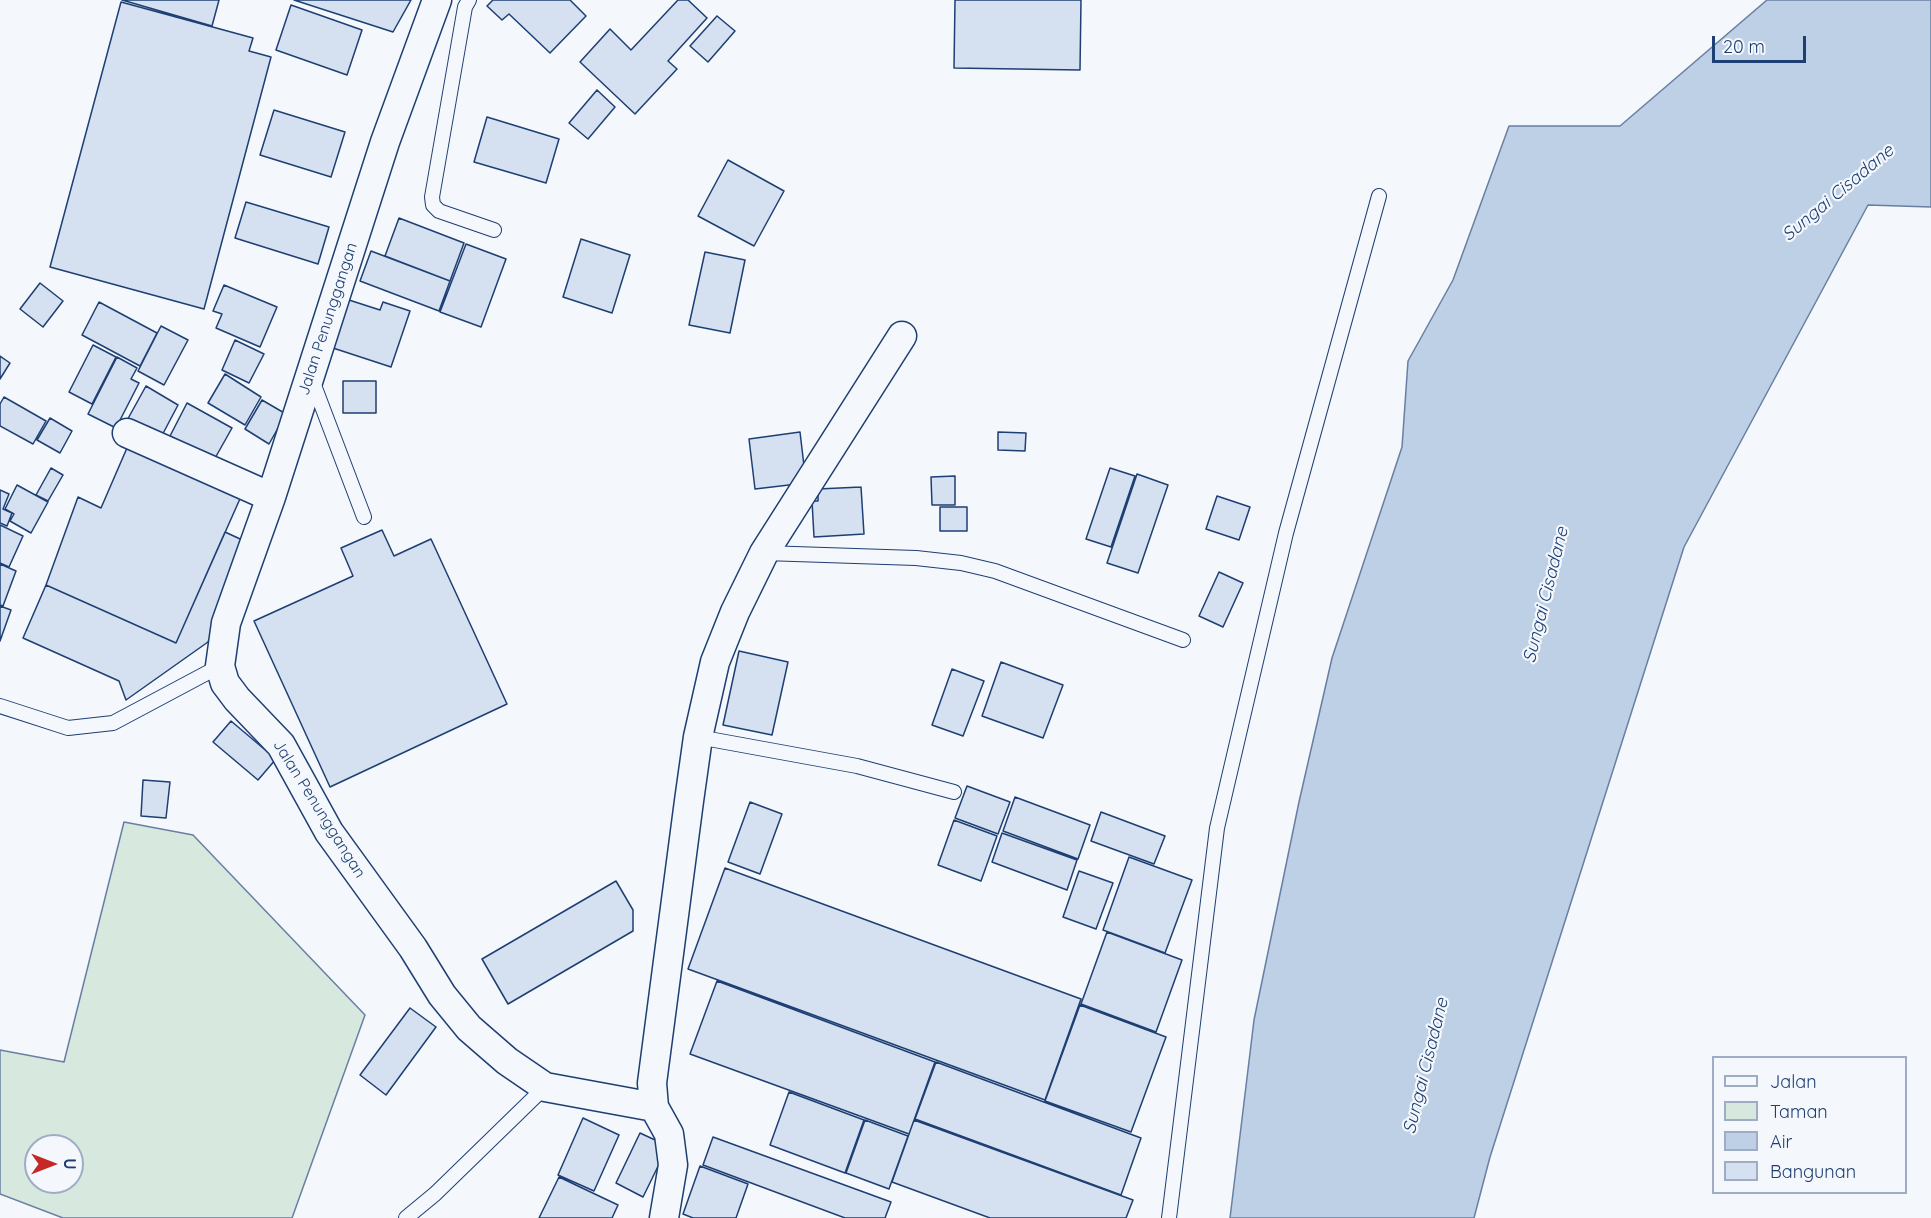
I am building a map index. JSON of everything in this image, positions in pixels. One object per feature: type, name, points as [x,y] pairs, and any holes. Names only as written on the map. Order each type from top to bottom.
[{"type":"street","name":"Jalan Penunggangan","points":[[437,0],[385,141],[271,497],[226,622],[220,666],[225,683],[237,699],[281,745],[329,832],[413,948],[442,996],[469,1028],[507,1061],[545,1087],[654,1107]]},
{"type":"street","points":[[664,1218],[673,1165],[669,1134],[654,1107],[652,1083],[698,737],[715,662],[735,612],[764,553],[902,336]]},
{"type":"street","points":[[127,433],[271,497]]},
{"type":"lane","points":[[469,0],[465,7],[432,197],[433,205],[439,212],[494,230]]},
{"type":"lane","points":[[1169,1218],[1216,828],[1286,533],[1379,196]]},
{"type":"lane","points":[[310,375],[364,517]]},
{"type":"lane","points":[[764,553],[916,558],[961,563],[995,571],[1183,640]]},
{"type":"lane","points":[[0,706],[68,728],[90,728],[113,723],[220,666]]},
{"type":"lane","points":[[698,737],[834,761],[954,792]]},
{"type":"lane","points":[[406,1218],[435,1194],[545,1087]]},
{"type":"green space","points":[[124,822],[193,835],[365,1015],[292,1218],[63,1218],[0,1194],[0,1050],[64,1062]]},
{"type":"water","name":"Sungai Cisadane","points":[[1767,0],[1931,0],[1931,207],[1868,205],[1684,547],[1490,1157],[1474,1218],[1230,1218],[1254,1020],[1299,802],[1332,658],[1402,447],[1408,361],[1453,280],[1509,126],[1620,126]]},
{"type":"building","points":[[122,0],[219,0],[212,26]]},
{"type":"building","points":[[294,0],[411,0],[393,32]]},
{"type":"building","points":[[493,0],[570,0],[586,16],[550,53],[509,14],[502,20],[487,6]]},
{"type":"building","points":[[678,0],[688,0],[707,18],[668,61],[677,69],[635,114],[580,62],[610,29],[631,50]]},
{"type":"building","points":[[955,0],[1081,0],[1080,70],[954,68]]},
{"type":"building","points":[[121,2],[253,38],[249,51],[271,57],[204,309],[50,267]]},
{"type":"building","points":[[291,5],[362,30],[347,75],[276,50]]},
{"type":"building","points":[[717,16],[735,31],[708,62],[690,46]]},
{"type":"building","points":[[597,90],[615,107],[588,139],[569,123]]},
{"type":"building","points":[[274,110],[345,132],[331,177],[260,155]]},
{"type":"building","points":[[487,117],[559,139],[546,183],[474,162]]},
{"type":"building","points":[[728,160],[784,191],[754,246],[698,216]]},
{"type":"building","points":[[246,202],[329,227],[318,264],[235,238]]},
{"type":"building","points":[[399,218],[464,243],[450,281],[385,256]]},
{"type":"building","points":[[581,239],[630,255],[612,313],[563,297]]},
{"type":"building","points":[[466,244],[506,259],[481,327],[440,312]]},
{"type":"building","points":[[371,251],[450,281],[439,311],[360,281]]},
{"type":"building","points":[[705,252],[745,260],[730,333],[689,325]]},
{"type":"building","points":[[40,283],[63,301],[43,327],[20,309]]},
{"type":"building","points":[[224,285],[277,307],[260,347],[216,328],[222,314],[213,311]]},
{"type":"building","points":[[349,300],[380,310],[383,302],[410,311],[391,367],[333,348]]},
{"type":"building","points":[[99,302],[157,333],[140,366],[82,335]]},
{"type":"building","points":[[161,326],[188,340],[164,385],[138,371]]},
{"type":"building","points":[[235,340],[264,354],[249,383],[222,370]]},
{"type":"building","points":[[93,345],[116,357],[92,404],[69,392]]},
{"type":"building","points":[[0,356],[10,363],[0,379]]},
{"type":"building","points":[[117,357],[137,368],[131,379],[139,383],[116,428],[88,414]]},
{"type":"building","points":[[225,374],[261,397],[245,425],[208,403]]},
{"type":"building","points":[[343,381],[376,381],[376,413],[343,413]]},
{"type":"building","points":[[146,386],[178,405],[158,443],[125,424]]},
{"type":"building","points":[[4,397],[46,421],[33,444],[0,426],[0,404]]},
{"type":"building","points":[[262,400],[286,414],[269,444],[245,429]]},
{"type":"building","points":[[187,403],[232,428],[214,460],[170,436]]},
{"type":"building","points":[[50,418],[72,431],[60,453],[37,440]]},
{"type":"building","points":[[800,432],[806,483],[755,489],[749,439]]},
{"type":"building","points":[[998,432],[1026,433],[1025,451],[998,450]]},
{"type":"building","points":[[130,441],[243,492],[176,643],[46,585],[78,497],[101,508]]},
{"type":"building","points":[[51,468],[63,475],[48,501],[36,495]]},
{"type":"building","points":[[1110,468],[1135,476],[1111,547],[1086,539]]},
{"type":"building","points":[[1137,474],[1168,485],[1138,573],[1107,563]]},
{"type":"building","points":[[955,476],[955,505],[932,505],[931,477]]},
{"type":"building","points":[[17,485],[48,502],[31,533],[10,521],[14,514],[5,509]]},
{"type":"building","points":[[861,487],[864,534],[814,537],[812,501],[818,501],[818,489]]},
{"type":"building","points":[[0,490],[9,494],[3,509],[12,513],[7,526],[0,523]]},
{"type":"building","points":[[1217,496],[1250,507],[1239,540],[1206,529]]},
{"type":"building","points":[[940,507],[967,507],[967,531],[940,531]]},
{"type":"building","points":[[0,525],[23,536],[9,567],[0,563]]},
{"type":"building","points":[[382,530],[394,556],[431,539],[507,704],[330,787],[254,621],[353,576],[341,548]]},
{"type":"building","points":[[225,532],[251,544],[208,642],[126,700],[119,681],[23,638],[46,585],[176,643]]},
{"type":"building","points":[[0,564],[16,571],[3,606],[0,605]]},
{"type":"building","points":[[1219,572],[1243,583],[1223,627],[1199,616]]},
{"type":"building","points":[[0,606],[11,610],[0,641]]},
{"type":"building","points":[[739,651],[788,662],[772,735],[723,725]]},
{"type":"building","points":[[1001,662],[1063,685],[1043,738],[982,716]]},
{"type":"building","points":[[952,669],[984,681],[963,736],[932,725]]},
{"type":"building","points":[[231,721],[276,759],[258,780],[213,742]]},
{"type":"building","points":[[143,780],[170,782],[166,818],[141,816]]},
{"type":"building","points":[[967,786],[1010,802],[998,834],[955,818]]},
{"type":"building","points":[[1015,797],[1090,825],[1078,859],[1003,831]]},
{"type":"building","points":[[750,802],[782,814],[760,874],[728,862]]},
{"type":"building","points":[[1101,812],[1165,836],[1154,864],[1091,841]]},
{"type":"building","points":[[954,820],[997,836],[981,881],[938,865]]},
{"type":"building","points":[[1002,833],[1077,860],[1067,890],[992,862]]},
{"type":"building","points":[[1129,857],[1192,880],[1165,953],[1103,930]]},
{"type":"building","points":[[725,868],[1081,999],[1045,1100],[688,969]]},
{"type":"building","points":[[1079,871],[1113,883],[1096,929],[1063,917]]},
{"type":"building","points":[[616,881],[633,910],[633,931],[508,1004],[482,959]]},
{"type":"building","points":[[1107,932],[1182,960],[1156,1032],[1081,1004]]},
{"type":"building","points":[[717,981],[935,1062],[909,1134],[690,1054]]},
{"type":"building","points":[[1080,1005],[1166,1037],[1131,1132],[1045,1101]]},
{"type":"building","points":[[410,1008],[436,1027],[386,1095],[360,1075]]},
{"type":"building","points":[[936,1062],[1141,1138],[1121,1195],[915,1119]]},
{"type":"building","points":[[789,1092],[864,1120],[845,1173],[770,1145]]},
{"type":"building","points":[[583,1118],[619,1135],[594,1191],[558,1175]]},
{"type":"building","points":[[865,1120],[908,1136],[889,1189],[846,1173]]},
{"type":"building","points":[[914,1120],[1133,1200],[1126,1218],[990,1218],[892,1182]]},
{"type":"building","points":[[640,1133],[668,1146],[643,1197],[616,1183]]},
{"type":"building","points":[[713,1137],[891,1202],[885,1218],[845,1218],[703,1165]]},
{"type":"building","points":[[700,1166],[748,1184],[736,1218],[693,1218],[683,1214]]},
{"type":"building","points":[[559,1177],[618,1205],[612,1218],[539,1218]]}]
